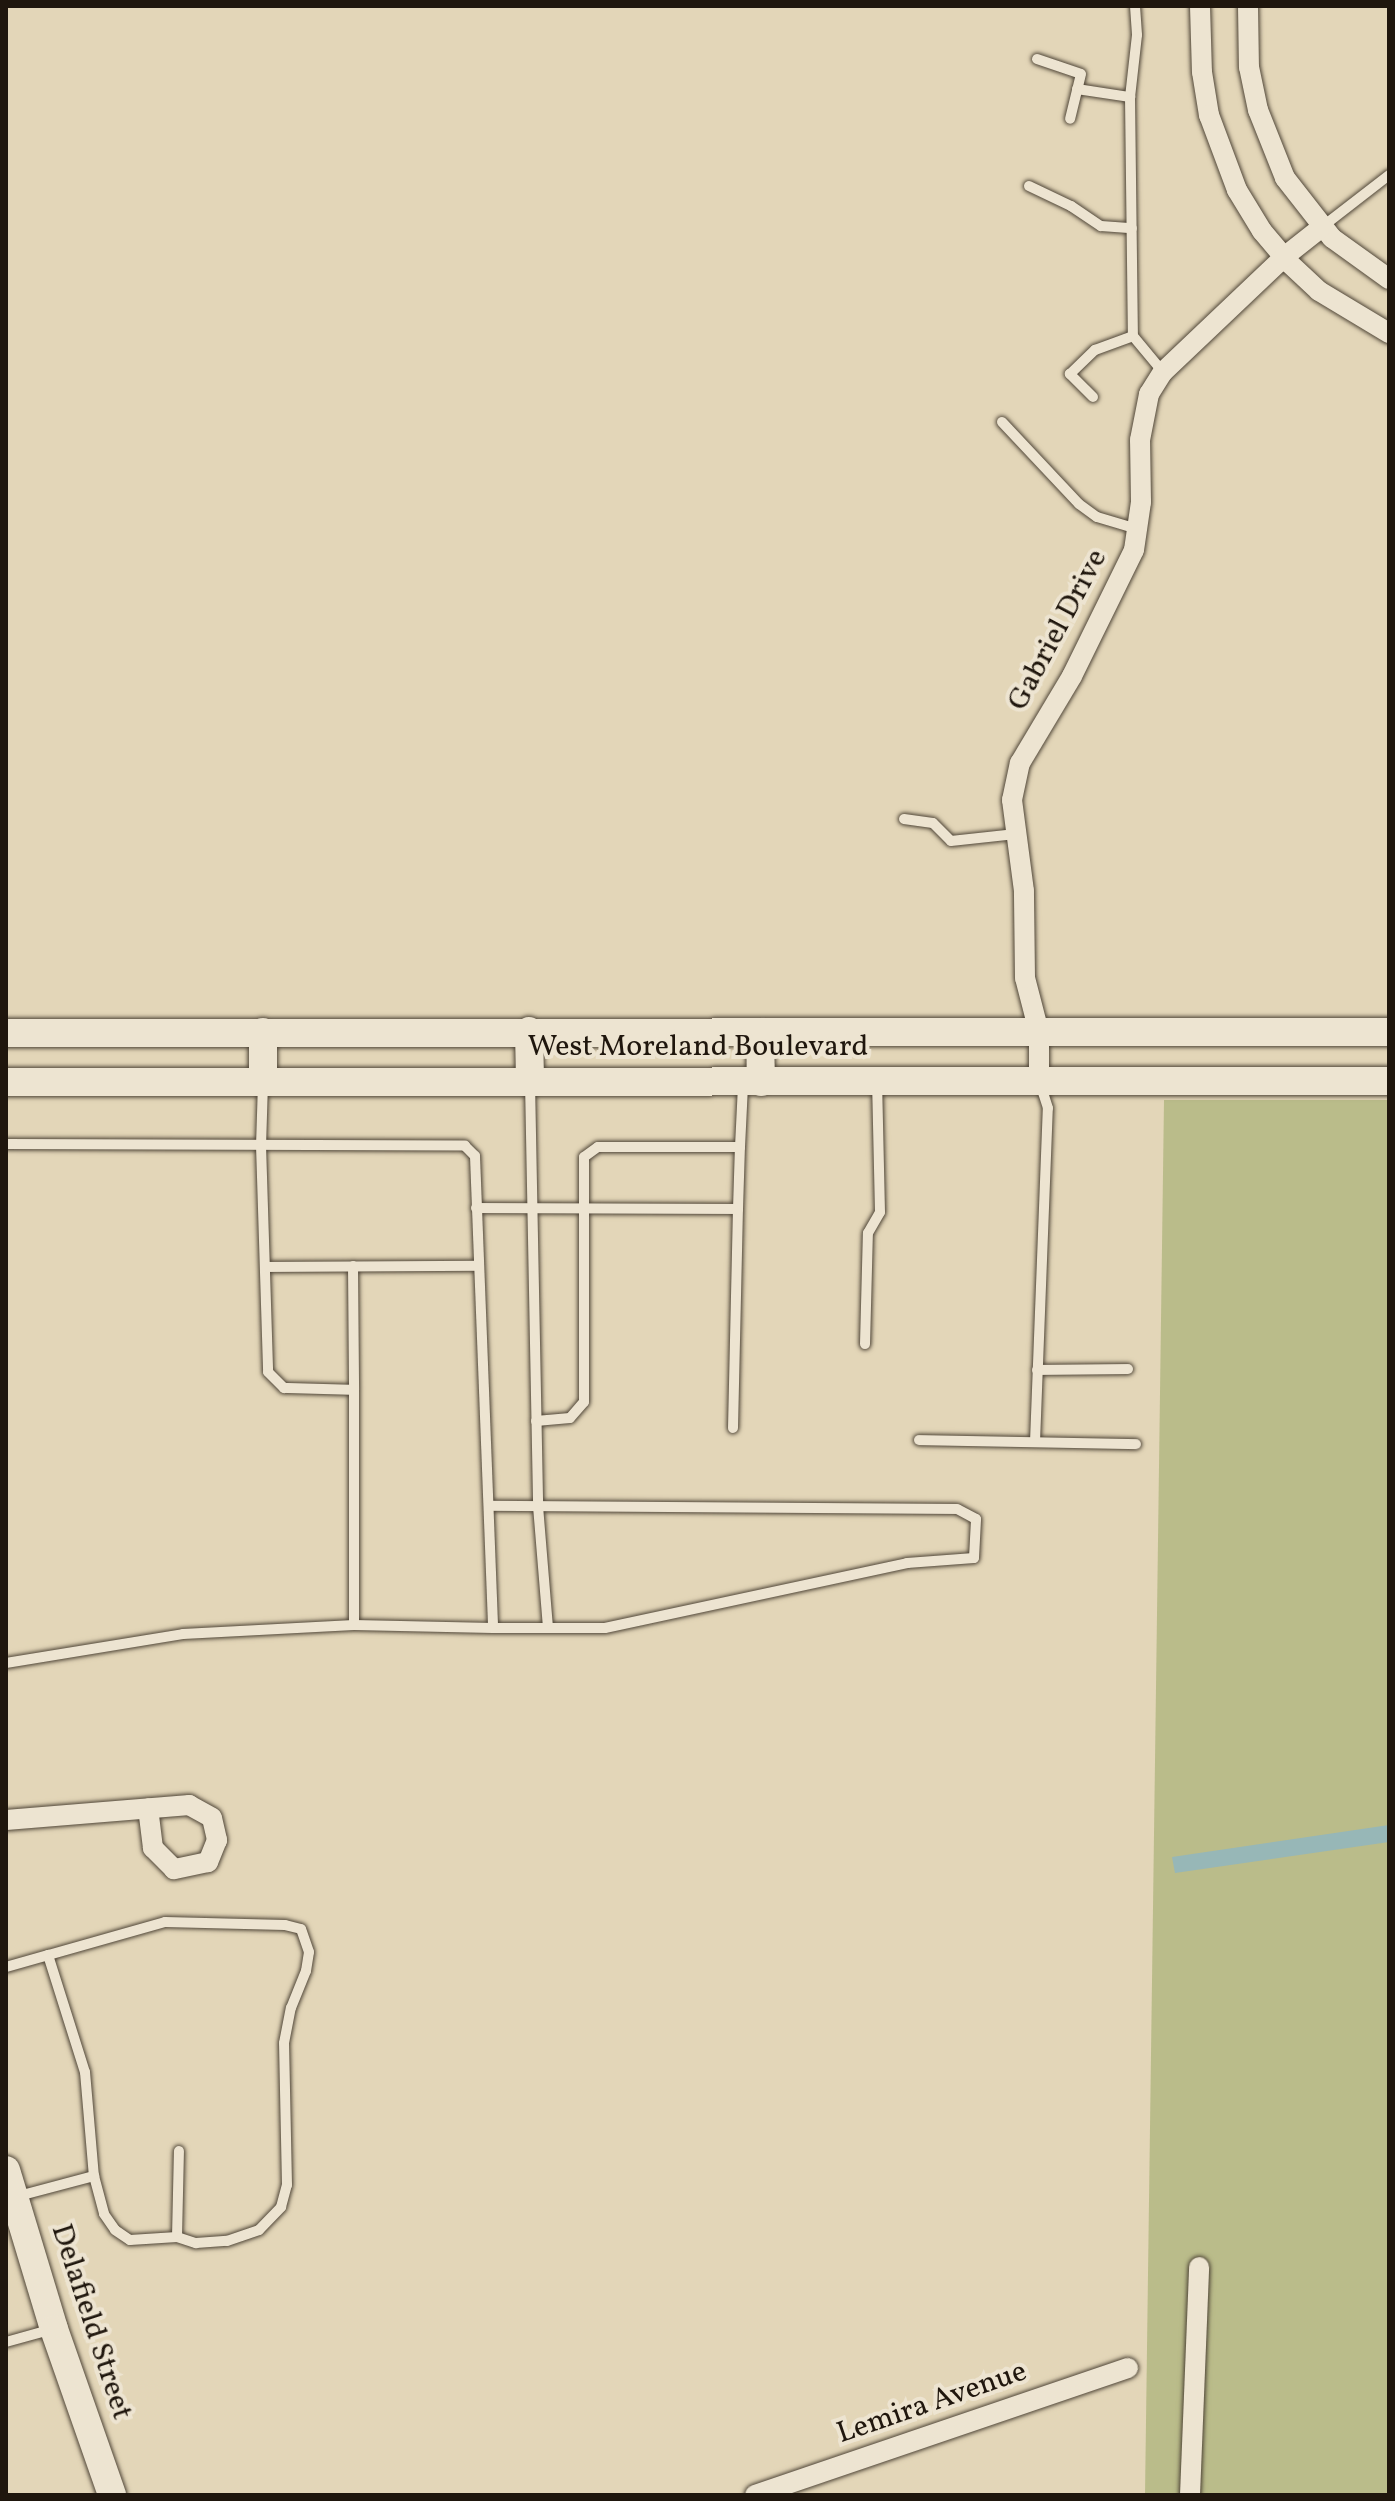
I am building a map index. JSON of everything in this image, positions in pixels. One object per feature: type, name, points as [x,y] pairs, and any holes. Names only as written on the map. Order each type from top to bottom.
[{"type":"street","points":[[1200,6],[1202,72],[1220,150],[1237,190],[1284,257],[1319,291],[1389,333]]},
{"type":"street","points":[[1248,6],[1249,67],[1270,146],[1285,178],[1322,227],[1363,263],[1389,279]]},
{"type":"street","name":"Gabriel Drive","points":[[1039,1082],[1039,1032],[1025,978],[1024,891],[1012,800],[1020,763],[1119,586],[1134,550],[1141,502],[1140,440],[1149,394],[1163,372],[1284,257],[1322,227]]},
{"type":"street","points":[[529,1031],[530,1080]]},
{"type":"street","points":[[263,1032],[263,1081]]},
{"type":"street","points":[[752,1082],[760,1032]]},
{"type":"street","name":"West Moreland Boulevard","points":[[6,1033],[1389,1032]]},
{"type":"street","name":"West Moreland Boulevard","points":[[6,1082],[1389,1081]]},
{"type":"street","points":[[6,1820],[148,1808]]},
{"type":"street","name":"Delafield Street","points":[[6,2170],[10,2198],[112,2495]]},
{"type":"street","points":[[1190,2495],[1199,2267]]},
{"type":"street","name":"Lemira Avenue","points":[[755,2495],[1128,2368]]},
{"type":"lane","points":[[1135,6],[1137,35],[1130,97],[1133,336],[1163,372]]},
{"type":"lane","points":[[1037,59],[1081,74],[1070,119]]},
{"type":"lane","points":[[1077,89],[1130,97]]},
{"type":"lane","points":[[1322,227],[1389,175]]},
{"type":"lane","points":[[1029,186],[1071,206],[1101,226],[1132,228]]},
{"type":"lane","points":[[1093,397],[1070,374],[1095,350],[1133,336]]},
{"type":"lane","points":[[1002,422],[1079,504],[1097,517],[1137,529]]},
{"type":"lane","points":[[904,819],[933,823],[951,841],[1016,834]]},
{"type":"lane","points":[[530,1080],[538,1506],[548,1628]]},
{"type":"lane","points":[[263,1081],[261,1145],[268,1372],[284,1388],[354,1390]]},
{"type":"lane","points":[[733,1428],[740,1147],[752,1082]]},
{"type":"lane","points":[[865,1344],[868,1233],[880,1212],[877,1082]]},
{"type":"lane","points":[[1035,1442],[1048,1108],[1039,1082]]},
{"type":"lane","points":[[6,1144],[465,1146],[475,1156],[493,1628]]},
{"type":"lane","points":[[536,1421],[570,1418],[584,1402],[584,1157],[598,1147],[740,1147]]},
{"type":"lane","points":[[476,1208],[584,1206],[738,1209]]},
{"type":"lane","points":[[353,1266],[354,1625]]},
{"type":"lane","points":[[265,1267],[479,1266]]},
{"type":"lane","points":[[1037,1370],[1128,1369]]},
{"type":"lane","points":[[919,1440],[1136,1444]]},
{"type":"lane","points":[[6,1663],[183,1634],[354,1625],[605,1628],[907,1563],[974,1558],[976,1519],[957,1509],[489,1506]]},
{"type":"lane","points":[[6,1967],[48,1955],[165,1922],[285,1925],[301,1929],[307,1941],[306,1971],[291,2008],[284,2043],[287,2185],[281,2207],[259,2230],[227,2241],[196,2243],[177,2237],[130,2240],[115,2230],[104,2214],[94,2176],[92,2115],[85,2072],[48,1955]]},
{"type":"lane","points":[[177,2237],[179,2151]]},
{"type":"lane","points":[[10,2198],[94,2176]]},
{"type":"lane","points":[[6,2342],[54,2329]]},
{"type":"green space","points":[[1164,1100],[1389,1100],[1389,2495],[1145,2495]]},
{"type":"water","points":[[1389,1825],[1389,1842],[1175,1873],[1172,1857]]}]
